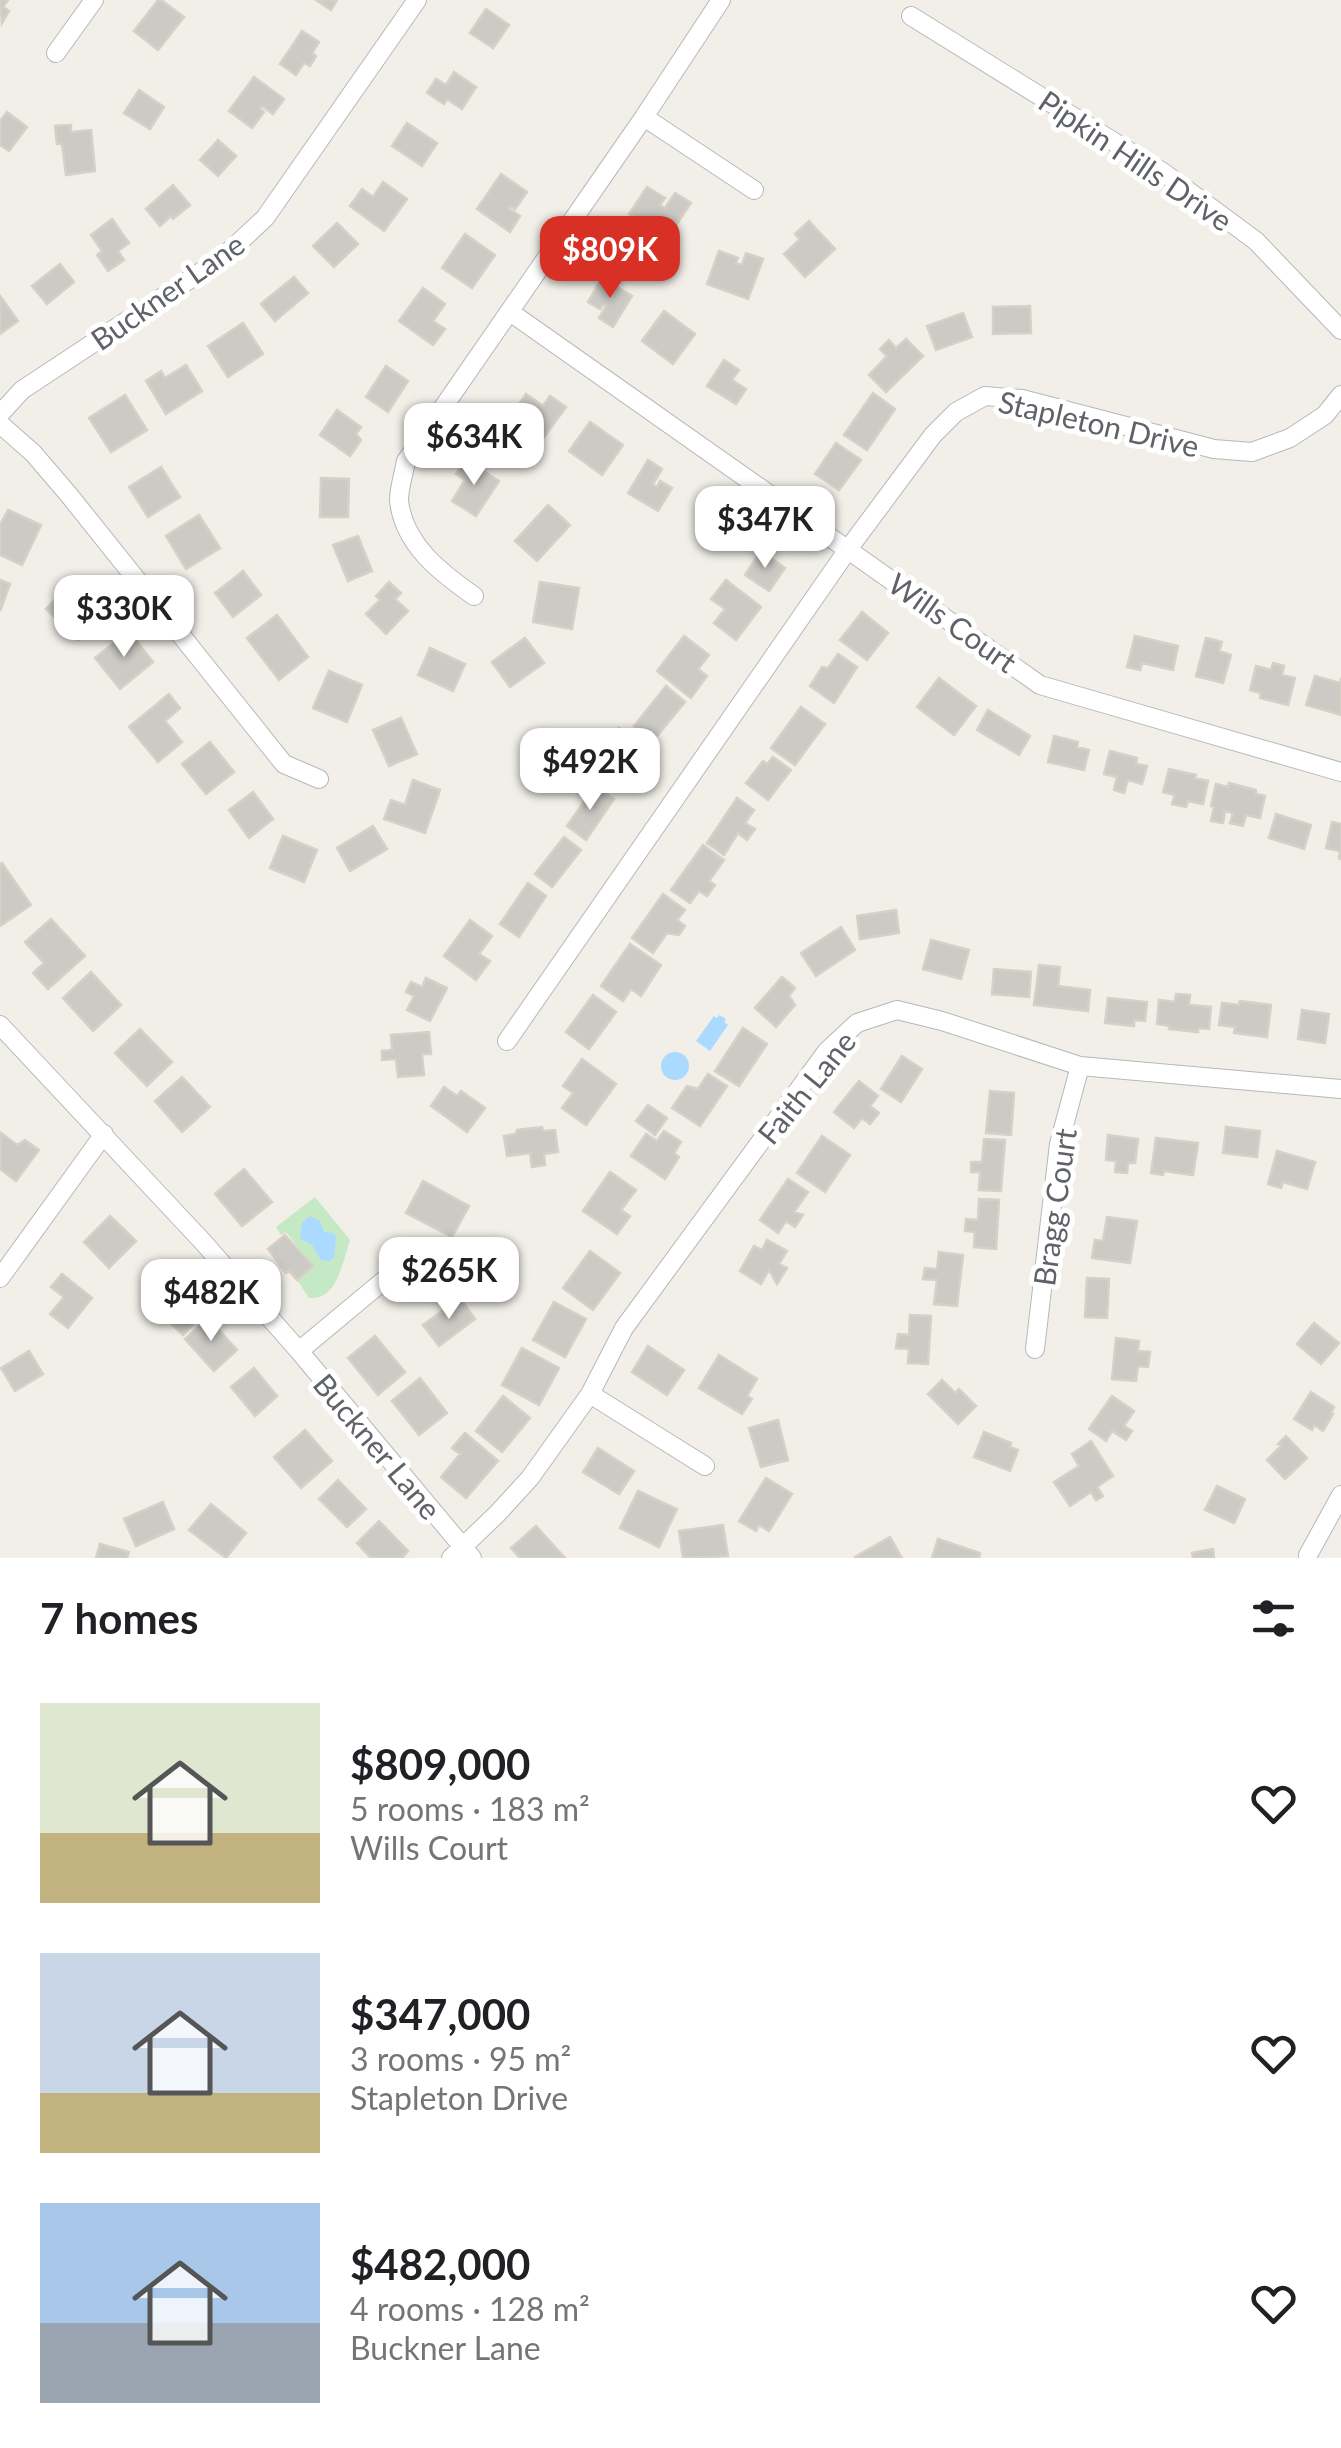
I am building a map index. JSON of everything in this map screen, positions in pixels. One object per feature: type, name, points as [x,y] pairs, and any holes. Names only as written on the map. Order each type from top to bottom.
[{"type":"street","points":[[56,53],[94,0]]},
{"type":"street","name":"Buckner Lane","points":[[0,414],[22,390],[222,258],[266,218],[416,0]]},
{"type":"street","points":[[474,596],[440,572],[406,527],[399,499],[406,461],[721,0]]},
{"type":"street","name":"Pipkin Hills Drive","points":[[911,16],[1180,184],[1256,242],[1341,330]]},
{"type":"street","points":[[644,117],[754,190]]},
{"type":"street","name":"Wills Court","points":[[510,312],[1040,685],[1341,772]]},
{"type":"street","name":"Stapleton Drive","points":[[507,1041],[849,548],[932,435],[956,412],[985,396],[1022,400],[1214,449],[1252,452],[1290,438],[1325,415],[1341,395]]},
{"type":"street","points":[[0,424],[33,453],[69,495],[284,764],[319,778]]},
{"type":"street","name":"Faith Lane","points":[[461,1554],[530,1478],[590,1394],[624,1328],[827,1051],[858,1023],[897,1010],[1080,1066],[1341,1089]]},
{"type":"street","name":"Buckner Lane","points":[[0,1025],[204,1242],[299,1351],[461,1554]]},
{"type":"street","name":"Bragg Court","points":[[1035,1349],[1059,1144],[1080,1066]]},
{"type":"street","points":[[0,1278],[104,1134]]},
{"type":"street","points":[[299,1351],[406,1262]]},
{"type":"street","points":[[590,1394],[705,1466]]},
{"type":"street","points":[[1308,1556],[1341,1495]]},
{"type":"green space","points":[[315,1197],[350,1240],[332,1287],[319,1297],[309,1298],[295,1277],[312,1264],[286,1232],[281,1235],[276,1227]]},
{"type":"water","points":[[719,1015],[728,1025],[710,1051],[696,1041],[714,1016]]},
{"type":"water","points":[[675,1052],[685,1056],[689,1066],[685,1076],[675,1080],[665,1076],[661,1066],[665,1056]]},
{"type":"water","points":[[310,1216],[320,1221],[324,1232],[336,1237],[330,1261],[321,1260],[312,1245],[300,1238],[302,1223]]},
{"type":"building","points":[[0,0],[8,0],[3,7],[9,11],[2,23]]},
{"type":"building","points":[[158,0],[184,17],[158,50],[134,31]]},
{"type":"building","points":[[316,0],[337,0],[331,10]]},
{"type":"building","points":[[486,9],[509,25],[493,48],[470,33]]},
{"type":"building","points":[[302,31],[319,42],[310,66],[304,63],[296,75],[280,64]]},
{"type":"building","points":[[454,72],[476,87],[462,109],[427,93],[436,79],[446,85]]},
{"type":"building","points":[[254,77],[284,99],[273,114],[262,106],[264,112],[252,128],[229,111]]},
{"type":"building","points":[[139,90],[164,107],[150,129],[124,113]]},
{"type":"building","points":[[7,112],[27,127],[9,151],[0,145],[0,121]]},
{"type":"building","points":[[407,123],[437,143],[422,166],[392,146]]},
{"type":"building","points":[[71,125],[71,132],[91,130],[95,171],[66,175],[62,143],[57,144],[55,126]]},
{"type":"building","points":[[218,140],[236,156],[218,176],[200,160]]},
{"type":"building","points":[[501,174],[527,192],[515,209],[508,208],[520,216],[510,232],[477,209]]},
{"type":"building","points":[[383,182],[407,199],[384,231],[350,206],[362,189],[373,197]]},
{"type":"building","points":[[173,185],[190,205],[160,226],[146,209]]},
{"type":"building","points":[[647,187],[665,198],[660,205],[665,208],[675,193],[691,203],[667,239],[629,214]]},
{"type":"building","points":[[112,219],[129,243],[118,251],[124,260],[108,271],[97,255],[102,251],[91,235]]},
{"type":"building","points":[[809,221],[835,249],[805,277],[784,254],[800,239],[795,234]]},
{"type":"building","points":[[337,223],[358,244],[334,267],[313,246]]},
{"type":"building","points":[[465,234],[495,255],[472,288],[442,268]]},
{"type":"building","points":[[719,251],[738,258],[736,263],[742,265],[746,253],[763,259],[748,299],[707,284]]},
{"type":"building","points":[[60,264],[74,282],[47,304],[32,286]]},
{"type":"building","points":[[294,277],[308,293],[275,321],[261,304]]},
{"type":"building","points":[[602,278],[632,296],[613,327],[599,318],[606,306],[603,304],[600,309],[588,302]]},
{"type":"building","points":[[423,288],[445,304],[433,321],[445,329],[433,345],[399,321]]},
{"type":"building","points":[[0,296],[18,321],[0,334]]},
{"type":"building","points":[[1030,306],[1031,333],[993,334],[993,307]]},
{"type":"building","points":[[664,311],[695,334],[673,364],[642,341]]},
{"type":"building","points":[[963,313],[972,337],[936,350],[927,326]]},
{"type":"building","points":[[243,323],[263,354],[228,377],[208,346]]},
{"type":"building","points":[[906,339],[923,356],[886,392],[869,375],[887,356],[880,349],[889,340],[896,348]]},
{"type":"building","points":[[724,360],[739,370],[732,380],[746,389],[736,404],[707,386]]},
{"type":"building","points":[[186,365],[202,391],[166,414],[146,381],[161,371],[165,378]]},
{"type":"building","points":[[386,366],[408,381],[388,412],[366,397]]},
{"type":"building","points":[[873,393],[895,409],[867,450],[844,435]]},
{"type":"building","points":[[526,394],[543,406],[550,396],[566,407],[542,440],[510,417]]},
{"type":"building","points":[[125,395],[147,430],[111,452],[89,418]]},
{"type":"building","points":[[337,410],[361,427],[356,434],[361,440],[350,456],[320,435]]},
{"type":"building","points":[[590,422],[623,445],[602,475],[569,451]]},
{"type":"building","points":[[836,443],[861,460],[839,490],[815,474]]},
{"type":"building","points":[[466,460],[499,481],[476,516],[452,501],[465,480],[456,474]]},
{"type":"building","points":[[648,460],[662,469],[653,484],[657,487],[660,481],[672,488],[658,511],[628,493]]},
{"type":"building","points":[[161,467],[180,497],[148,517],[129,487]]},
{"type":"building","points":[[321,478],[349,479],[348,517],[320,517]]},
{"type":"building","points":[[548,505],[570,525],[537,561],[515,541]]},
{"type":"building","points":[[8,510],[41,525],[22,565],[0,555],[0,525]]},
{"type":"building","points":[[199,515],[220,548],[186,569],[166,536]]},
{"type":"building","points":[[358,536],[372,571],[348,581],[333,545]]},
{"type":"building","points":[[761,551],[785,568],[769,591],[745,575]]},
{"type":"building","points":[[243,571],[261,595],[233,617],[215,593]]},
{"type":"building","points":[[0,580],[10,584],[0,611]]},
{"type":"building","points":[[726,580],[761,607],[736,640],[714,623],[725,609],[711,599]]},
{"type":"building","points":[[72,581],[104,612],[78,640],[46,609]]},
{"type":"building","points":[[389,582],[401,593],[395,599],[408,611],[386,634],[366,614],[380,600],[376,596]]},
{"type":"building","points":[[540,582],[579,588],[572,629],[533,622]]},
{"type":"building","points":[[862,612],[888,633],[867,660],[840,640]]},
{"type":"building","points":[[277,615],[308,657],[279,680],[247,638]]},
{"type":"building","points":[[129,631],[153,662],[120,689],[95,658]]},
{"type":"building","points":[[684,636],[709,655],[698,669],[707,676],[691,698],[657,671]]},
{"type":"building","points":[[1135,636],[1178,646],[1173,670],[1142,663],[1140,670],[1127,667]]},
{"type":"building","points":[[525,638],[544,663],[510,687],[492,662]]},
{"type":"building","points":[[1206,638],[1222,642],[1219,651],[1231,655],[1223,683],[1196,676]]},
{"type":"building","points":[[430,648],[465,664],[453,691],[418,675]]},
{"type":"building","points":[[838,654],[857,667],[834,703],[810,686],[822,667],[828,668]]},
{"type":"building","points":[[1273,663],[1284,666],[1282,675],[1295,678],[1288,705],[1260,698],[1261,693],[1250,690],[1256,666],[1271,670]]},
{"type":"building","points":[[329,671],[362,685],[347,722],[313,708]]},
{"type":"building","points":[[1315,676],[1340,683],[1341,678],[1341,715],[1306,705]]},
{"type":"building","points":[[939,678],[976,706],[954,735],[917,707]]},
{"type":"building","points":[[666,686],[685,702],[653,741],[634,726]]},
{"type":"building","points":[[169,694],[180,708],[165,721],[182,742],[158,762],[129,727]]},
{"type":"building","points":[[801,707],[825,724],[795,765],[771,748]]},
{"type":"building","points":[[988,710],[1030,736],[1019,755],[977,730]]},
{"type":"building","points":[[401,718],[417,754],[389,766],[373,730]]},
{"type":"building","points":[[619,728],[643,744],[629,766],[638,772],[627,789],[593,767]]},
{"type":"building","points":[[1054,736],[1078,742],[1077,747],[1089,750],[1084,770],[1048,762]]},
{"type":"building","points":[[210,742],[234,772],[206,794],[182,764]]},
{"type":"building","points":[[1110,751],[1137,758],[1136,764],[1147,766],[1142,784],[1128,780],[1124,793],[1114,790],[1117,777],[1104,774]]},
{"type":"building","points":[[773,757],[791,770],[768,800],[746,783],[763,761],[767,764]]},
{"type":"building","points":[[1169,769],[1208,781],[1203,804],[1172,804],[1175,795],[1163,792]]},
{"type":"building","points":[[413,780],[440,790],[425,833],[384,819],[391,800],[405,805]]},
{"type":"building","points":[[1229,783],[1265,796],[1260,818],[1246,815],[1243,826],[1230,823],[1233,813],[1225,811],[1223,823],[1211,821],[1216,784],[1228,787]]},
{"type":"building","points":[[595,786],[614,799],[586,840],[567,826]]},
{"type":"building","points":[[253,792],[273,819],[249,838],[229,810]]},
{"type":"building","points":[[737,798],[754,810],[745,823],[755,829],[747,840],[738,833],[724,855],[707,843]]},
{"type":"building","points":[[1276,814],[1311,825],[1304,849],[1269,838]]},
{"type":"building","points":[[1332,822],[1341,824],[1341,859],[1340,851],[1326,848]]},
{"type":"building","points":[[373,826],[387,849],[350,871],[337,848]]},
{"type":"building","points":[[283,836],[317,850],[304,882],[270,868]]},
{"type":"building","points":[[564,837],[581,850],[552,887],[535,874]]},
{"type":"building","points":[[703,845],[724,860],[709,881],[715,885],[707,896],[699,891],[690,903],[671,890]]},
{"type":"building","points":[[0,865],[31,905],[0,926]]},
{"type":"building","points":[[528,883],[546,896],[519,937],[500,924]]},
{"type":"building","points":[[663,894],[685,910],[677,920],[685,926],[679,935],[667,933],[653,953],[632,938]]},
{"type":"building","points":[[896,910],[899,933],[860,939],[857,916]]},
{"type":"building","points":[[51,919],[85,956],[48,989],[33,973],[44,963],[25,942]]},
{"type":"building","points":[[470,920],[492,936],[479,954],[490,961],[476,980],[444,956]]},
{"type":"building","points":[[841,927],[855,950],[816,976],[801,953]]},
{"type":"building","points":[[931,940],[969,950],[961,979],[923,969]]},
{"type":"building","points":[[630,944],[661,965],[641,996],[631,989],[623,1001],[601,986]]},
{"type":"building","points":[[1039,965],[1060,967],[1058,986],[1090,990],[1088,1011],[1034,1005]]},
{"type":"building","points":[[994,969],[1031,972],[1029,997],[992,994]]},
{"type":"building","points":[[91,972],[121,1005],[93,1031],[63,998]]},
{"type":"building","points":[[782,977],[795,988],[789,996],[795,1005],[776,1027],[755,1008]]},
{"type":"building","points":[[426,978],[447,988],[430,1021],[407,1010],[414,996],[406,992],[411,982],[422,987]]},
{"type":"building","points":[[1176,994],[1190,995],[1189,1005],[1211,1007],[1209,1029],[1198,1028],[1198,1032],[1157,1024],[1159,1000],[1175,1002]]},
{"type":"building","points":[[593,995],[616,1012],[589,1049],[566,1032]]},
{"type":"building","points":[[1108,998],[1147,1002],[1145,1021],[1134,1020],[1134,1026],[1105,1023]]},
{"type":"building","points":[[1240,1001],[1271,1005],[1267,1037],[1234,1033],[1235,1027],[1219,1025],[1222,1003],[1239,1005]]},
{"type":"building","points":[[1302,1010],[1329,1014],[1325,1043],[1298,1039]]},
{"type":"building","points":[[743,1028],[767,1044],[739,1086],[715,1071]]},
{"type":"building","points":[[140,1029],[172,1062],[147,1086],[115,1053]]},
{"type":"building","points":[[429,1032],[431,1054],[422,1054],[424,1075],[398,1077],[396,1059],[382,1060],[382,1051],[392,1050],[391,1035]]},
{"type":"building","points":[[902,1056],[922,1069],[901,1102],[881,1089]]},
{"type":"building","points":[[582,1059],[616,1084],[586,1125],[562,1108],[573,1093],[563,1086]]},
{"type":"building","points":[[708,1074],[727,1086],[700,1126],[672,1108],[687,1086],[698,1089]]},
{"type":"building","points":[[182,1077],[210,1107],[182,1132],[155,1101]]},
{"type":"building","points":[[859,1081],[878,1096],[870,1106],[879,1113],[870,1124],[862,1118],[854,1128],[834,1112]]},
{"type":"building","points":[[444,1087],[457,1096],[461,1091],[485,1108],[467,1132],[431,1106]]},
{"type":"building","points":[[990,1091],[1014,1093],[1011,1135],[986,1133]]},
{"type":"building","points":[[648,1105],[667,1118],[655,1135],[636,1121]]},
{"type":"building","points":[[542,1127],[543,1131],[555,1130],[558,1152],[544,1154],[545,1165],[532,1167],[530,1153],[507,1156],[504,1136]]},
{"type":"building","points":[[1226,1127],[1260,1131],[1257,1157],[1223,1153]]},
{"type":"building","points":[[664,1131],[681,1142],[674,1153],[679,1157],[665,1179],[631,1156],[646,1134],[657,1141]]},
{"type":"building","points":[[1,1133],[17,1145],[25,1140],[39,1150],[16,1181],[0,1169]]},
{"type":"building","points":[[1108,1135],[1138,1139],[1135,1163],[1128,1163],[1127,1173],[1115,1172],[1116,1161],[1106,1160]]},
{"type":"building","points":[[822,1136],[850,1155],[825,1192],[797,1173]]},
{"type":"building","points":[[1156,1138],[1198,1143],[1193,1175],[1151,1173]]},
{"type":"building","points":[[984,1139],[1005,1140],[1001,1191],[979,1190],[980,1172],[971,1172],[971,1162],[982,1162]]},
{"type":"building","points":[[1277,1151],[1315,1162],[1307,1189],[1283,1182],[1281,1188],[1268,1184]]},
{"type":"building","points":[[244,1169],[272,1202],[242,1226],[215,1194]]},
{"type":"building","points":[[610,1172],[636,1190],[621,1210],[630,1216],[617,1234],[583,1211]]},
{"type":"building","points":[[788,1179],[808,1192],[794,1212],[803,1215],[795,1227],[786,1221],[778,1233],[760,1220]]},
{"type":"building","points":[[423,1181],[469,1206],[452,1237],[406,1213]]},
{"type":"building","points":[[979,1199],[999,1200],[996,1249],[974,1247],[975,1232],[965,1231],[966,1219],[978,1220]]},
{"type":"building","points":[[110,1216],[136,1241],[109,1268],[84,1242]]},
{"type":"building","points":[[1107,1217],[1137,1221],[1130,1263],[1092,1258],[1095,1240],[1103,1241]]},
{"type":"building","points":[[285,1235],[313,1266],[297,1280],[289,1271],[286,1273],[268,1249]]},
{"type":"building","points":[[493,1240],[497,1281],[464,1285],[460,1243]]},
{"type":"building","points":[[767,1240],[787,1251],[779,1264],[787,1268],[777,1284],[769,1270],[761,1284],[740,1271],[754,1246],[762,1250]]},
{"type":"building","points":[[590,1251],[620,1273],[593,1310],[563,1288]]},
{"type":"building","points":[[939,1252],[963,1255],[957,1306],[934,1304],[937,1280],[923,1279],[925,1268],[937,1269]]},
{"type":"building","points":[[173,1272],[209,1307],[183,1335],[146,1300]]},
{"type":"building","points":[[62,1274],[92,1298],[68,1328],[50,1314],[64,1297],[51,1287]]},
{"type":"building","points":[[1087,1278],[1109,1279],[1107,1318],[1085,1317]]},
{"type":"building","points":[[460,1298],[475,1319],[439,1346],[423,1325]]},
{"type":"building","points":[[554,1302],[586,1319],[565,1357],[533,1340]]},
{"type":"building","points":[[910,1315],[931,1316],[928,1364],[908,1363],[909,1349],[896,1348],[898,1334],[909,1335]]},
{"type":"building","points":[[208,1318],[237,1350],[214,1371],[185,1339]]},
{"type":"building","points":[[1314,1323],[1339,1343],[1321,1364],[1297,1344]]},
{"type":"building","points":[[375,1336],[405,1372],[378,1395],[348,1358]]},
{"type":"building","points":[[1116,1338],[1139,1341],[1138,1351],[1150,1352],[1148,1367],[1138,1366],[1136,1381],[1112,1379]]},
{"type":"building","points":[[648,1346],[684,1370],[667,1395],[632,1372]]},
{"type":"building","points":[[522,1348],[559,1368],[539,1405],[502,1385]]},
{"type":"building","points":[[29,1351],[43,1374],[15,1391],[1,1368]]},
{"type":"building","points":[[719,1355],[757,1379],[747,1396],[752,1399],[742,1414],[699,1388]]},
{"type":"building","points":[[254,1368],[277,1396],[255,1416],[231,1387]]},
{"type":"building","points":[[420,1378],[447,1413],[419,1435],[392,1401]]},
{"type":"building","points":[[942,1380],[955,1393],[959,1389],[976,1406],[958,1424],[928,1394]]},
{"type":"building","points":[[1311,1392],[1334,1407],[1323,1431],[1314,1425],[1312,1430],[1294,1419]]},
{"type":"building","points":[[503,1396],[530,1418],[502,1452],[476,1431]]},
{"type":"building","points":[[1112,1396],[1134,1411],[1124,1426],[1132,1431],[1126,1440],[1112,1431],[1106,1441],[1089,1429]]},
{"type":"building","points":[[778,1420],[788,1460],[761,1467],[749,1428]]},
{"type":"building","points":[[305,1430],[332,1461],[301,1488],[274,1457]]},
{"type":"building","points":[[984,1432],[1018,1450],[1010,1471],[974,1457]]},
{"type":"building","points":[[465,1433],[498,1461],[466,1498],[441,1477],[460,1454],[452,1448]]},
{"type":"building","points":[[1286,1436],[1307,1458],[1285,1479],[1267,1460]]},
{"type":"building","points":[[1091,1441],[1113,1476],[1097,1487],[1103,1496],[1096,1500],[1091,1492],[1070,1506],[1054,1482],[1079,1466],[1072,1454]]},
{"type":"building","points":[[598,1448],[634,1471],[619,1494],[583,1472]]},
{"type":"building","points":[[766,1478],[792,1494],[769,1531],[759,1525],[756,1531],[739,1521]]},
{"type":"building","points":[[338,1480],[366,1509],[347,1527],[319,1499]]},
{"type":"building","points":[[1217,1486],[1245,1499],[1234,1523],[1205,1510]]},
{"type":"building","points":[[638,1491],[677,1509],[659,1547],[620,1528]]},
{"type":"building","points":[[163,1502],[174,1529],[136,1546],[124,1519]]},
{"type":"building","points":[[211,1504],[246,1533],[226,1558],[189,1530]]},
{"type":"building","points":[[379,1521],[408,1551],[402,1558],[371,1558],[357,1543]]},
{"type":"building","points":[[723,1525],[728,1556],[683,1558],[679,1531]]},
{"type":"building","points":[[536,1526],[565,1558],[520,1558],[511,1548]]},
{"type":"building","points":[[890,1537],[902,1558],[855,1558],[855,1557]]},
{"type":"building","points":[[938,1539],[980,1553],[979,1558],[932,1558]]},
{"type":"building","points":[[100,1544],[129,1552],[127,1558],[96,1558]]},
{"type":"building","points":[[1213,1549],[1214,1558],[1193,1558],[1192,1553]]}]
